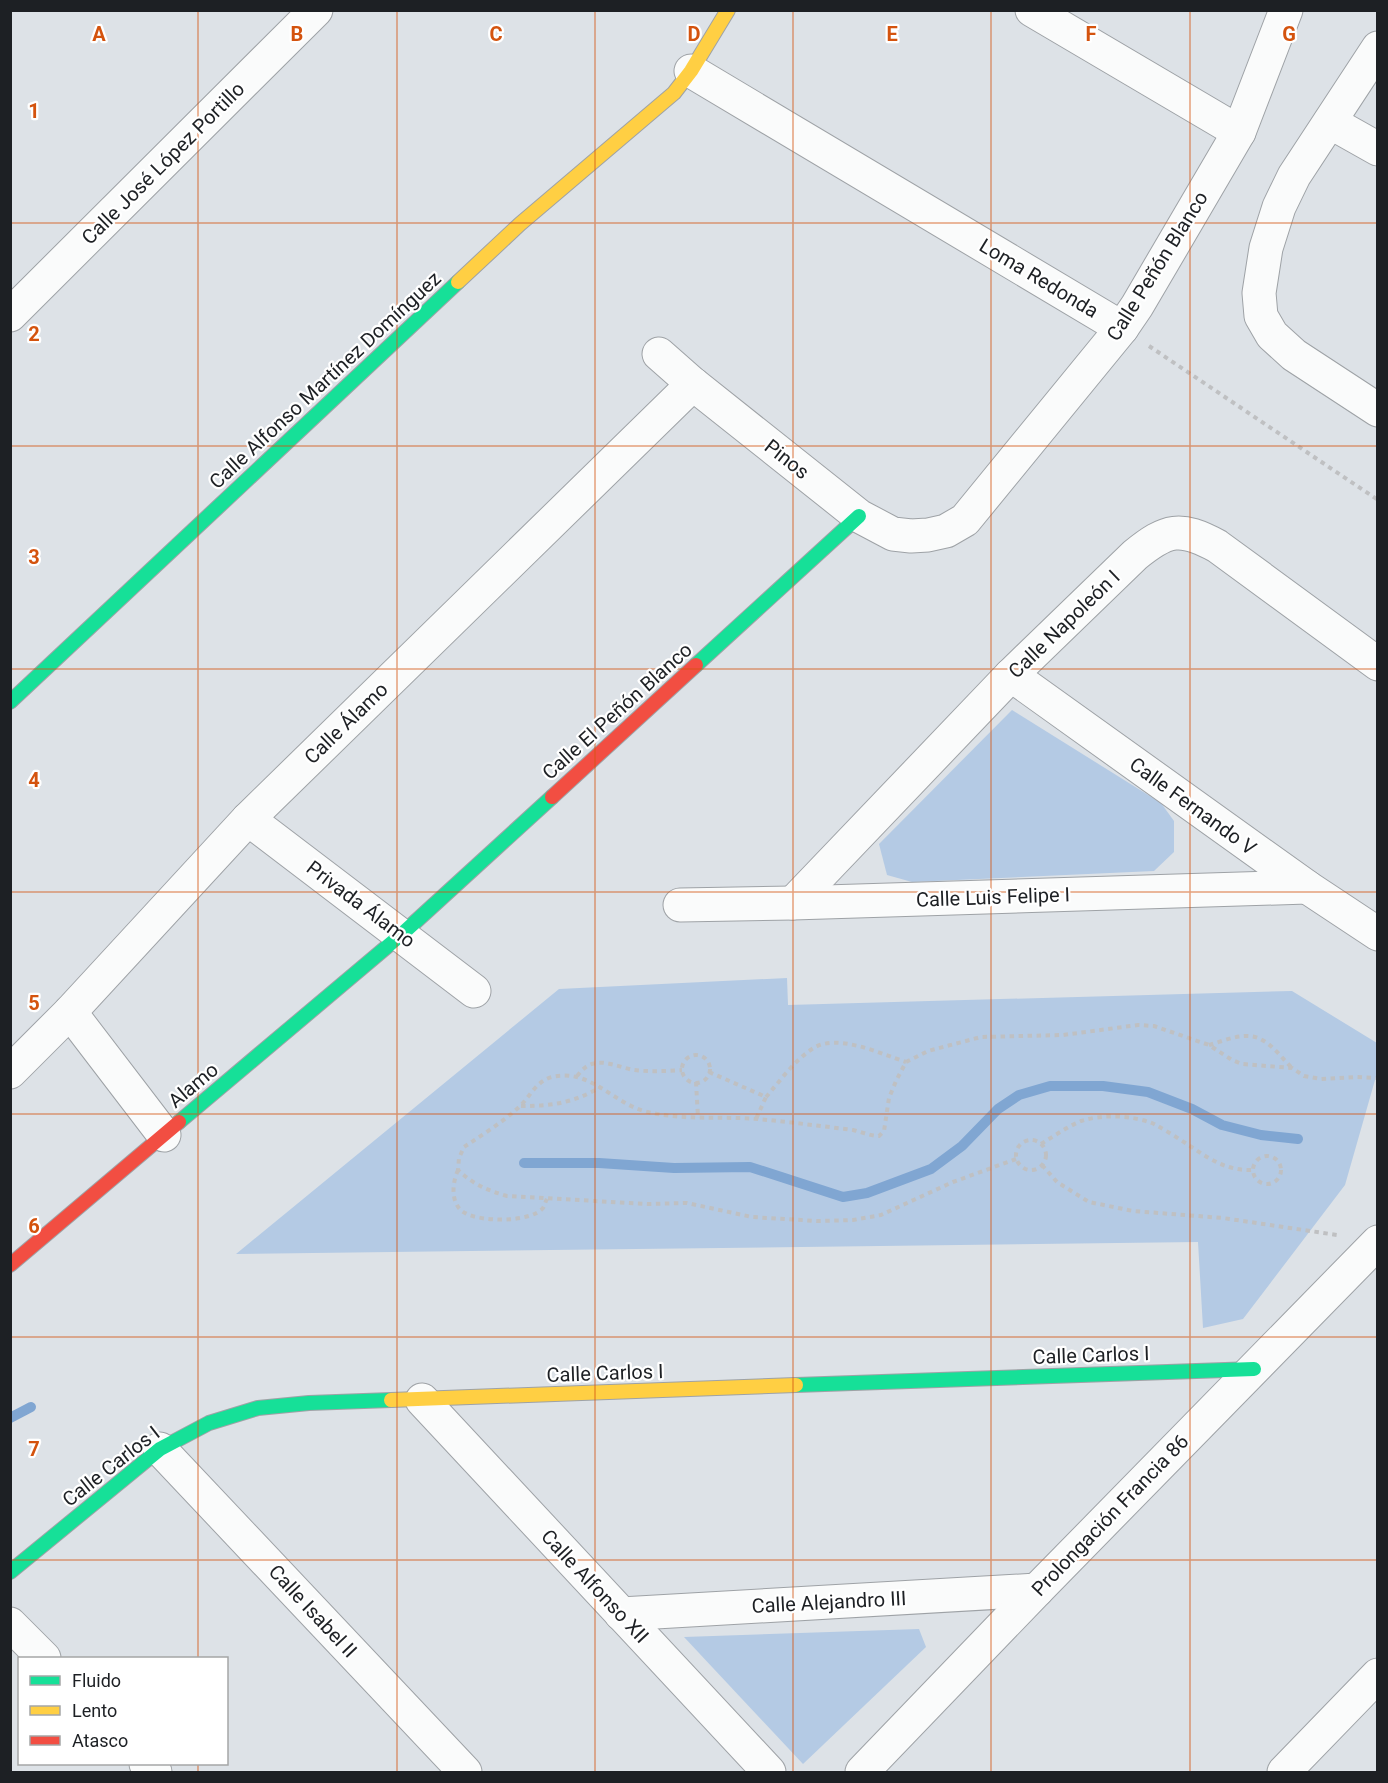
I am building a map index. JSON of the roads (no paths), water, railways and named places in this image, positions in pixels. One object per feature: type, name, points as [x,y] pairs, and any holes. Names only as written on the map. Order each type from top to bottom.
[{"type":"street","name":"Calle José López Portillo","points":[[10,315],[316,10]]},
{"type":"street","name":"Calle Alfonso Martínez Domínguez","points":[[10,702],[519,224],[682,82],[728,10]]},
{"type":"street","points":[[1032,10],[1239,132]]},
{"type":"street","name":"Calle Peñón Blanco","points":[[928,535],[946,531],[965,520],[1122,328],[1239,132],[1286,10]]},
{"type":"street","points":[[1377,48],[1294,176],[1279,207],[1266,248],[1259,293],[1261,316],[1272,335],[1294,355],[1377,410]]},
{"type":"street","name":"Loma Redonda","points":[[682,82],[1122,328]]},
{"type":"street","points":[[1330,122],[1377,149]]},
{"type":"street","name":"Pinos","points":[[659,354],[693,384],[859,516],[893,534],[928,535]]},
{"type":"street","name":"Calle Álamo","points":[[10,1072],[70,1012],[248,819],[693,384]]},
{"type":"street","name":"Calle El Peñón Blanco","points":[[402,934],[859,516]]},
{"type":"street","name":"Calle Napoleón I","points":[[793,903],[1011,675],[1135,555],[1155,539],[1174,532],[1197,535],[1217,546],[1377,664]]},
{"type":"street","name":"Calle Fernando V","points":[[1011,675],[1307,887],[1377,934]]},
{"type":"street","name":"Privada Álamo","points":[[248,819],[474,991]]},
{"type":"street","name":"Calle Luis Felipe I","points":[[680,904],[793,903],[1307,887]]},
{"type":"street","name":"Alamo","points":[[10,1265],[402,934]]},
{"type":"street","points":[[70,1012],[164,1135]]},
{"type":"street","name":"Prolongación Francia 86","points":[[862,1773],[1037,1590],[1254,1369],[1372,1241]]},
{"type":"street","name":"Calle Carlos I","points":[[10,1572],[160,1449],[209,1423],[258,1408],[309,1403],[1254,1369]]},
{"type":"street","name":"Calle Alfonso XII","points":[[422,1400],[769,1773]]},
{"type":"street","name":"Calle Isabel II","points":[[160,1449],[465,1773]]},
{"type":"street","name":"Calle Alejandro III","points":[[621,1614],[1037,1590]]},
{"type":"street","points":[[10,1624],[42,1657]]},
{"type":"street","points":[[1284,1773],[1364,1708],[1377,1675]]},
{"type":"waterway","points":[[524,1163],[599,1163],[674,1168],[750,1167],[843,1197],[867,1193],[931,1169],[962,1146],[998,1109],[1019,1095],[1050,1086],[1103,1086],[1148,1092],[1192,1109],[1222,1125],[1261,1135],[1298,1139]]},
{"type":"waterway","points":[[10,1418],[31,1407]]}]
